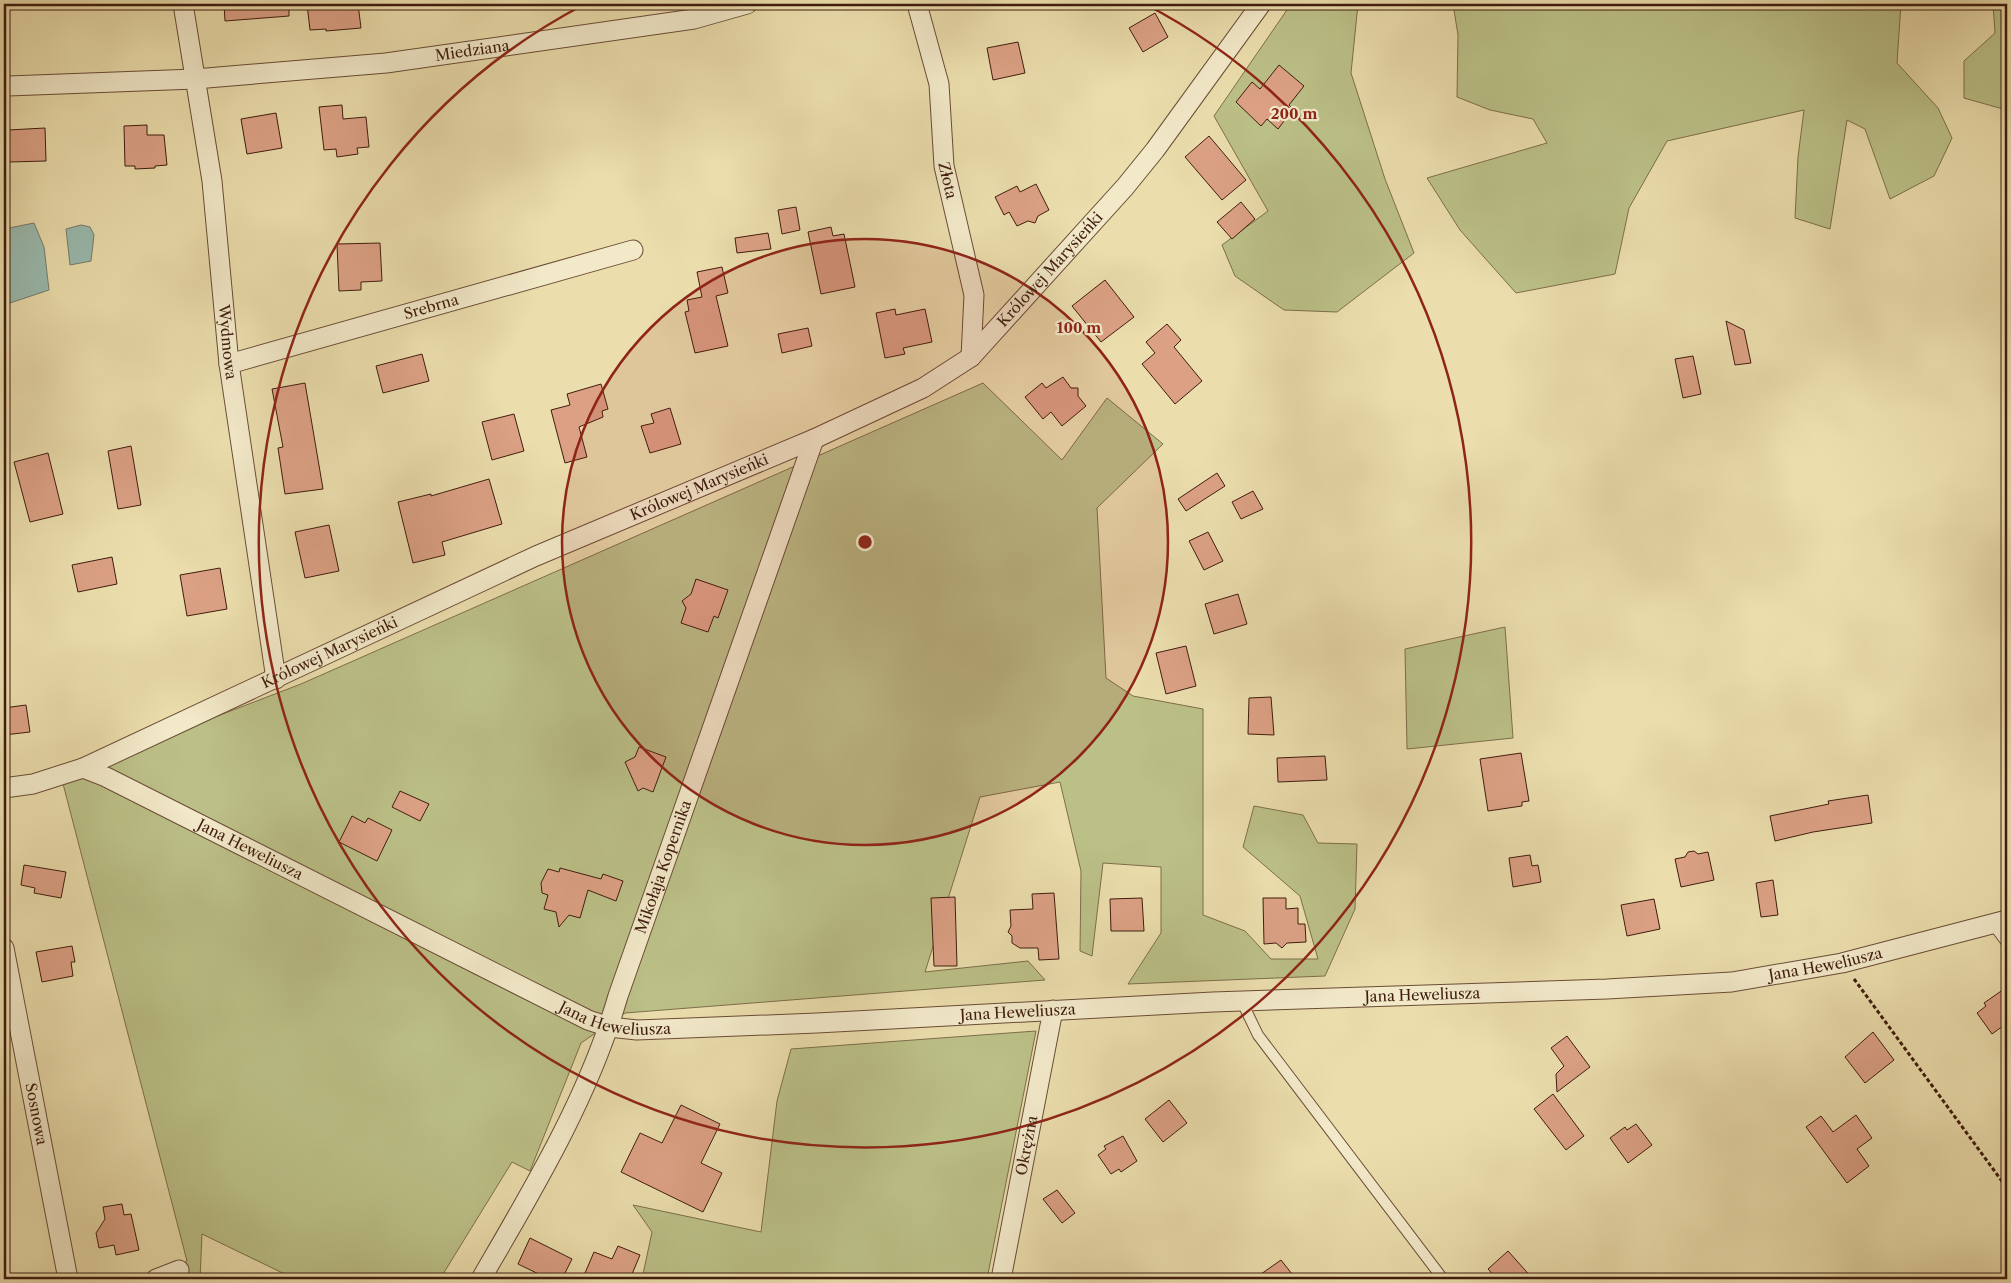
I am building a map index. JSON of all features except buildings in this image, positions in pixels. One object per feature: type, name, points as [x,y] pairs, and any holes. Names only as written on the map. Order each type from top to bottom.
[{"type":"street","name":"Wydmowa","points":[[183,4],[212,181],[229,364],[276,679]]},
{"type":"street","name":"Miedziana","points":[[8,86],[195,79],[386,63],[531,44],[694,19],[747,4]]},
{"type":"street","name":"Złota","points":[[917,4],[939,84],[944,166],[974,295],[971,357]]},
{"type":"street","name":"Królowej Marysieńki","points":[[4,788],[33,784],[83,768],[536,556],[814,439],[923,388],[971,357],[999,328],[1155,150],[1261,4]]},
{"type":"street","name":"Srebrna","points":[[229,364],[633,250]]},
{"type":"street","name":"Mikołaja Kopernika","points":[[481,1279],[531,1194],[584,1089],[609,1027],[621,987],[814,439]]},
{"type":"street","name":"Jana Heweliusza","points":[[83,768],[106,777],[588,1020],[609,1027],[637,1030],[1053,1010],[1723,983],[1842,963],[2000,921]]},
{"type":"street","name":"Sosnowa","points":[[4,948],[68,1279]]},
{"type":"street","name":"Okrężna","points":[[1001,1279],[1053,1010]]},
{"type":"street","points":[[156,1279],[179,1270]]},
{"type":"lane","points":[[2000,921],[2007,943]]},
{"type":"lane","points":[[1242,1002],[1258,1035],[1443,1279]]},
{"type":"path","points":[[1842,963],[2007,1188]]},
{"type":"green space","points":[[1291,4],[1358,4],[1351,73],[1385,179],[1414,253],[1337,312],[1284,310],[1235,276],[1222,245],[1268,211],[1214,116]]},
{"type":"green space","points":[[1453,4],[1901,4],[1897,63],[1938,108],[1952,138],[1934,176],[1890,199],[1865,129],[1847,120],[1830,229],[1795,218],[1798,157],[1804,110],[1667,141],[1629,208],[1615,274],[1516,293],[1460,230],[1427,178],[1547,143],[1533,119],[1490,110],[1457,97],[1458,35]]},
{"type":"green space","points":[[1993,4],[2007,4],[2007,97],[2003,109],[1964,98],[1964,61],[1995,33]]},
{"type":"green space","points":[[983,383],[1062,460],[1107,398],[1163,444],[1097,508],[1106,678],[1133,696],[1203,709],[1203,915],[1245,931],[1271,959],[1318,959],[1300,896],[1243,847],[1254,806],[1303,815],[1318,843],[1357,844],[1355,909],[1325,976],[1128,984],[1161,933],[1161,867],[1103,863],[1092,956],[1080,951],[1081,871],[1060,782],[980,797],[925,972],[1028,961],[1045,980],[625,1013],[581,1043],[530,1171],[512,1162],[440,1279],[295,1279],[202,1234],[200,1279],[151,1279],[187,1261],[61,776],[301,684]]},
{"type":"green space","points":[[1505,627],[1513,738],[1407,749],[1405,649]]},
{"type":"green space","points":[[1036,1031],[987,1279],[642,1279],[652,1232],[633,1205],[761,1232],[777,1101],[791,1049]]},
{"type":"water","points":[[34,223],[44,247],[49,290],[4,305],[4,229]]},
{"type":"water","points":[[81,225],[90,227],[94,235],[91,261],[70,265],[66,229]]}]
